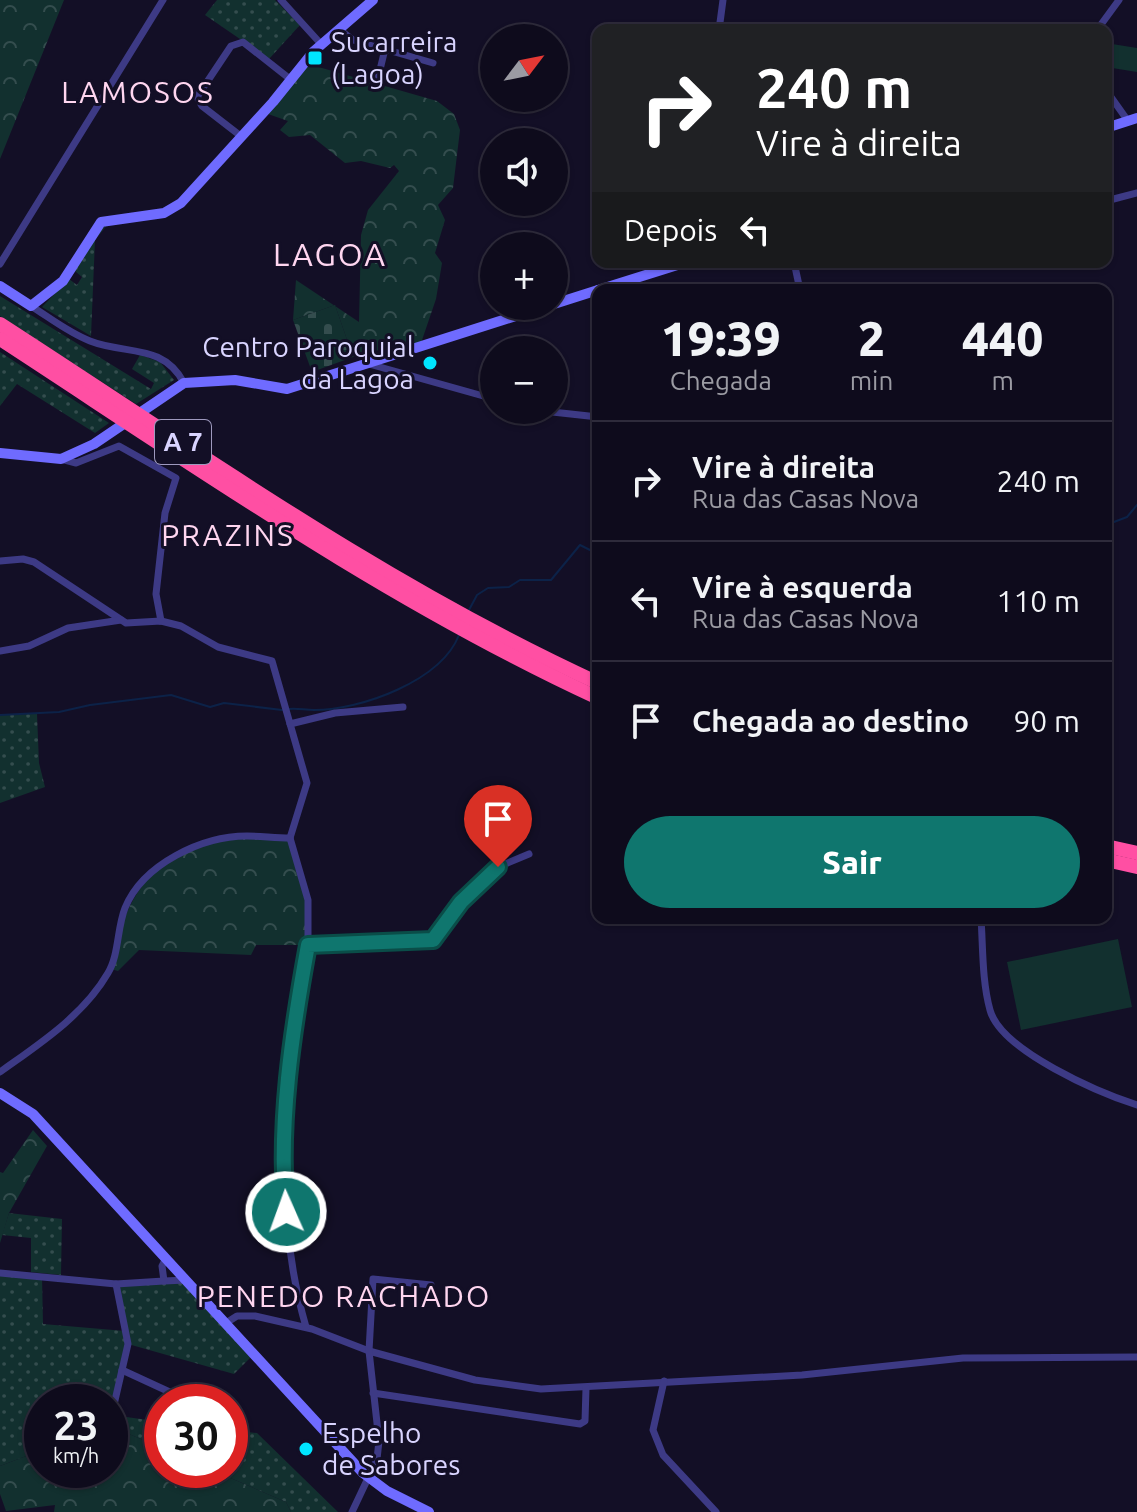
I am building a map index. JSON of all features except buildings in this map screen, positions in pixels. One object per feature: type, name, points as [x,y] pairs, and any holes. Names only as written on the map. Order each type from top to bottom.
[{"type":"highway","name":"A 7","points":[[0,324],[362,567]]},
{"type":"highway","name":"A 7","points":[[0,339],[362,567],[592,695]]},
{"type":"highway","name":"A 7","points":[[536,662],[592,681]]},
{"type":"highway","points":[[1112,847],[1137,853]]},
{"type":"highway","points":[[1112,861],[1137,867]]},
{"type":"street","points":[[0,264],[163,0]]},
{"type":"street","points":[[281,0],[321,44]]},
{"type":"street","points":[[31,306],[63,281],[101,222],[173,209],[242,137],[321,44],[373,0]]},
{"type":"street","points":[[720,24],[723,0]]},
{"type":"street","points":[[1101,24],[1119,0]]},
{"type":"street","points":[[340,30],[353,40],[433,63]]},
{"type":"street","points":[[242,137],[202,106],[197,97],[231,46],[243,42],[290,79]]},
{"type":"street","points":[[378,78],[385,49]]},
{"type":"street","points":[[1112,96],[1133,119],[1112,126]]},
{"type":"street","points":[[1112,199],[1137,193]]},
{"type":"street","points":[[617,284],[668,268]]},
{"type":"street","points":[[0,286],[95,343],[141,350],[161,357],[184,383]]},
{"type":"street","points":[[568,300],[592,292]]},
{"type":"street","points":[[61,459],[104,436],[184,383],[235,380],[287,389],[504,320]]},
{"type":"street","points":[[369,364],[480,395]]},
{"type":"street","points":[[568,414],[592,416]]},
{"type":"street","points":[[0,453],[76,463],[123,447],[176,478],[165,513],[156,594],[161,621]]},
{"type":"street","points":[[0,561],[23,559],[34,562],[130,624],[161,621],[190,629],[218,647],[267,658],[275,666],[307,783],[290,838],[308,900],[308,945],[298,997],[284,1137],[289,1254],[306,1327]]},
{"type":"street","points":[[0,651],[29,646],[68,628],[121,620]]},
{"type":"street","points":[[290,724],[335,713],[403,707]]},
{"type":"street","points":[[0,1072],[62,1027],[101,984],[111,969],[125,907],[150,874],[175,857],[209,841],[245,836],[290,838]]},
{"type":"street","points":[[308,945],[433,940],[461,902],[498,867],[529,854]]},
{"type":"street","points":[[981,924],[984,973],[990,1012],[996,1024],[1042,1061],[1137,1105]]},
{"type":"street","points":[[0,1093],[33,1114],[369,1478],[398,1498],[429,1512]]},
{"type":"street","points":[[164,1281],[162,1266],[166,1258]]},
{"type":"street","points":[[0,1273],[116,1284],[186,1280]]},
{"type":"street","points":[[352,1512],[369,1478],[379,1441],[369,1351],[373,1279],[431,1285]]},
{"type":"street","points":[[116,1284],[128,1344],[119,1384]]},
{"type":"street","points":[[226,1323],[247,1315],[306,1327],[369,1351],[475,1380],[541,1389],[802,1375],[963,1358],[1137,1357]]},
{"type":"street","points":[[122,1370],[152,1384]]},
{"type":"street","points":[[664,1381],[653,1430],[663,1455],[716,1512]]},
{"type":"street","points":[[373,1393],[580,1424],[585,1421],[586,1388]]},
{"type":"green space","points":[[0,0],[64,0],[0,159]]},
{"type":"green space","points":[[217,0],[275,0],[300,25],[269,59],[205,15]]},
{"type":"green space","points":[[1112,44],[1137,48],[1137,72],[1112,68]]},
{"type":"green space","points":[[308,64],[437,101],[454,114],[460,130],[453,188],[438,205],[445,220],[435,253],[442,263],[436,299],[421,343],[394,352],[379,350],[353,357],[335,306],[359,322],[361,235],[368,210],[399,171],[394,165],[390,168],[361,161],[345,163],[310,135],[289,137],[280,130],[288,121],[268,114]]},
{"type":"green space","points":[[108,224],[95,240],[91,336],[42,307],[69,279],[77,285],[82,277],[75,271],[96,233]]},
{"type":"green space","points":[[296,280],[334,305],[293,320]]},
{"type":"green space","points":[[0,296],[151,389],[154,383],[132,369],[140,355],[160,362],[174,380],[136,404],[0,316]]},
{"type":"green space","points":[[335,305],[353,357],[312,372],[293,320]]},
{"type":"green space","points":[[0,352],[109,423],[95,433],[17,384],[0,406]]},
{"type":"green space","points":[[37,714],[39,763],[45,787],[0,803],[0,715]]},
{"type":"green space","points":[[245,836],[290,838],[308,900],[308,945],[256,945],[251,955],[139,950],[118,971],[111,969],[126,914],[151,876],[169,861],[190,850]]},
{"type":"green space","points":[[1118,939],[1132,1007],[1021,1030],[1007,962]]},
{"type":"green space","points":[[33,1130],[47,1146],[9,1213],[0,1243],[0,1172],[3,1173]]},
{"type":"green space","points":[[9,1213],[62,1219],[61,1275],[31,1272],[31,1238],[2,1235]]},
{"type":"green space","points":[[0,1273],[42,1277],[43,1324],[125,1331],[116,1284],[186,1280],[255,1353],[234,1374],[128,1344],[119,1384],[24,1384],[24,1457],[0,1466]]},
{"type":"green space","points":[[128,1417],[144,1419],[144,1440],[128,1434]]},
{"type":"green space","points":[[248,1432],[257,1433],[338,1512],[291,1512],[286,1502],[248,1486]]},
{"type":"green space","points":[[128,1434],[144,1440],[144,1488],[248,1488],[248,1486],[286,1502],[291,1512],[54,1512],[55,1505],[6,1511],[0,1494],[0,1466],[24,1457],[24,1488],[128,1488]]},
{"type":"waterway","points":[[1112,523],[1127,517],[1137,505]]},
{"type":"waterway","points":[[469,610],[477,595],[488,588],[509,587],[520,580],[551,580],[580,545],[592,551]]},
{"type":"waterway","points":[[289,709],[333,709],[397,690],[435,666],[450,651],[459,635]]},
{"type":"waterway","points":[[0,715],[59,712],[171,695],[210,707],[224,703],[282,710]]},
{"type":"place","name":"Sucarreira (Lagoa)","points":[[315,58]]},
{"type":"place","name":"Centro Paroquial da Lagoa","points":[[430,363]]},
{"type":"place","name":"Espelho de Sabores","points":[[306,1449]]},
{"type":"district","name":"LAMOSOS","points":[[138,93]]},
{"type":"district","name":"LAGOA","points":[[330,255]]},
{"type":"district","name":"PRAZINS","points":[[228,536]]},
{"type":"district","name":"PENEDO RACHADO","points":[[344,1297]]},
{"type":"route","points":[[286,1212],[284,1137],[298,997],[308,945],[351,946],[433,940],[461,902],[498,867]]}]
